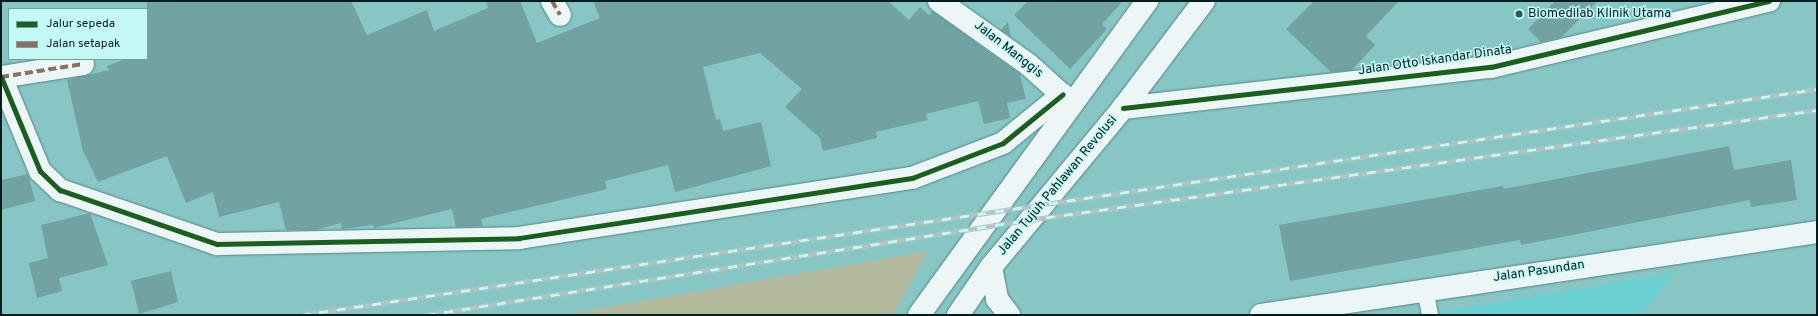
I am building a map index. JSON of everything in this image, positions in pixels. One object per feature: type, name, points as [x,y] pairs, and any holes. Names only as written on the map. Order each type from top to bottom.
[{"type":"street","name":"Jalan Manggis","points":[[939,1],[1018,56],[1068,100]]},
{"type":"street","points":[[919,315],[1068,100],[1147,1]]},
{"type":"street","name":"Jalan Tujuh Pahlawan Revolusi","points":[[958,315],[991,267],[1123,108],[1204,1]]},
{"type":"street","name":"Jalan Otto Iskandar Dinata","points":[[1123,108],[1491,67],[1769,1]]},
{"type":"street","points":[[83,64],[1,76],[40,171],[60,190],[216,244],[519,238],[912,178],[1003,143],[1068,100]]},
{"type":"street","name":"Jalan Pasundan","points":[[1262,315],[1424,289],[1817,232]]},
{"type":"street","points":[[991,267],[997,299],[1009,315]]},
{"type":"lane","points":[[1424,289],[1430,315]]},
{"type":"shaded area","points":[[1674,273],[1641,315],[1421,315]]},
{"type":"green space","points":[[928,251],[893,315],[563,315]]},
{"type":"building","points":[[147,1],[351,1],[367,35],[427,10],[434,31],[488,8],[486,1],[520,1],[537,43],[600,18],[593,1],[888,1],[909,20],[920,7],[929,15],[932,11],[1020,74],[1026,99],[1007,103],[1010,118],[984,124],[978,101],[926,114],[928,120],[876,132],[877,138],[823,151],[820,138],[785,107],[802,89],[760,53],[703,67],[716,120],[720,119],[723,131],[761,122],[771,166],[675,192],[668,165],[605,181],[607,189],[481,219],[483,226],[456,227],[452,209],[374,228],[373,225],[342,229],[341,223],[315,230],[286,230],[279,202],[219,217],[213,192],[186,203],[167,156],[98,182],[83,151],[67,80],[109,70],[107,66],[122,60],[148,60]]},
{"type":"building","points":[[1028,1],[1123,1],[1102,24],[1107,29],[1070,69],[1014,15]]},
{"type":"building","points":[[1314,1],[1399,1],[1366,36],[1375,45],[1352,70],[1331,72],[1286,29]]},
{"type":"building","points":[[1555,1],[1597,1],[1562,37],[1541,42],[1528,29]]},
{"type":"building","points":[[1008,22],[1011,37],[1001,30]]},
{"type":"building","points":[[1729,146],[1734,170],[1791,160],[1797,200],[1751,207],[1750,200],[1521,245],[1520,240],[1290,281],[1279,225],[1503,186],[1504,189]]},
{"type":"building","points":[[28,174],[35,201],[1,210],[1,180]]},
{"type":"building","points":[[90,213],[108,265],[59,278],[62,291],[37,298],[29,263],[48,258],[41,225]]},
{"type":"building","points":[[171,271],[178,302],[139,314],[131,281]]},
{"type":"railway","points":[[301,315],[1817,89]]},
{"type":"railway","points":[[426,315],[1028,220],[1817,110]]},
{"type":"marked path","points":[[552,1],[560,15]]},
{"type":"marked path","points":[[1,77],[83,64]]},
{"type":"cycle path","points":[[1123,108],[1491,67],[1769,1]]},
{"type":"cycle path","points":[[1,77],[40,171],[60,190],[217,244],[519,238],[912,178],[1003,143],[1063,94]]},
{"type":"place","name":"Biomedilab Klinik Utama","points":[[1519,14]]}]
